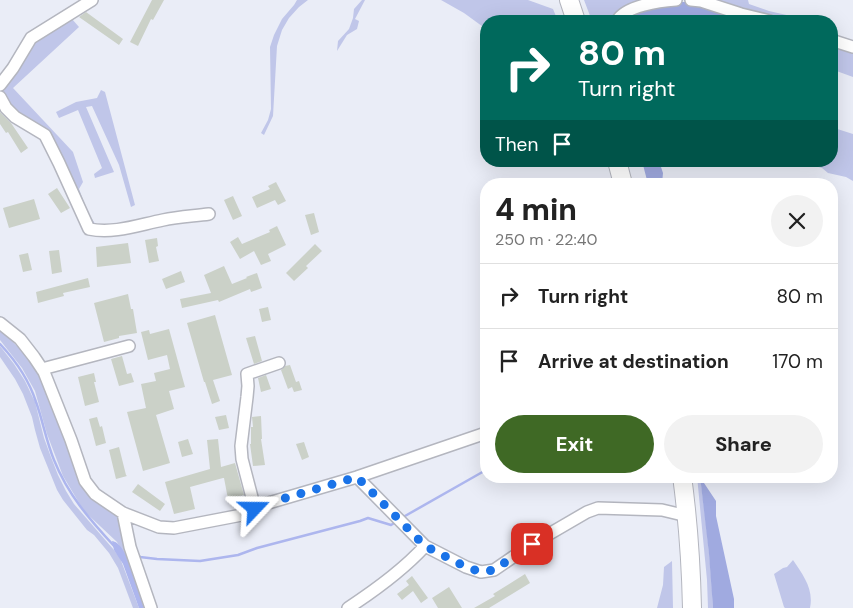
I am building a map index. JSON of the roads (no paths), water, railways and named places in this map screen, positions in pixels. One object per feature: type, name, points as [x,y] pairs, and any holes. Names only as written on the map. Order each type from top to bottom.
[{"type":"highway","points":[[568,0],[574,15]]},
{"type":"highway","points":[[683,483],[687,516],[692,608]]},
{"type":"street","points":[[0,85],[31,38],[92,0]]},
{"type":"street","points":[[622,15],[630,9],[644,5],[676,0]]},
{"type":"street","points":[[691,0],[701,1],[745,15]]},
{"type":"street","points":[[838,42],[853,47]]},
{"type":"street","points":[[0,97],[6,108],[15,117],[45,135],[89,229],[100,231],[134,227],[164,220],[209,214]]},
{"type":"street","points":[[0,323],[20,339],[42,369],[71,440],[85,481],[95,494],[123,513],[159,528],[174,528],[247,514],[265,504],[357,477],[480,435]]},
{"type":"street","points":[[42,369],[128,346]]},
{"type":"street","points":[[255,509],[242,459],[241,446],[248,386],[247,374],[279,363]]},
{"type":"street","points":[[357,477],[425,546],[466,567],[481,572],[494,570],[532,544],[587,512],[598,508],[662,510],[687,516]]},
{"type":"street","points":[[123,513],[130,547],[151,608]]},
{"type":"street","points":[[348,608],[414,558],[425,546]]},
{"type":"waterway","points":[[0,344],[17,364],[30,386],[51,453],[66,485],[88,517],[115,547]]},
{"type":"waterway","points":[[405,516],[480,473]]},
{"type":"waterway","points":[[136,553],[140,557],[200,561],[238,555],[257,548],[368,518],[391,525],[396,522]]}]
